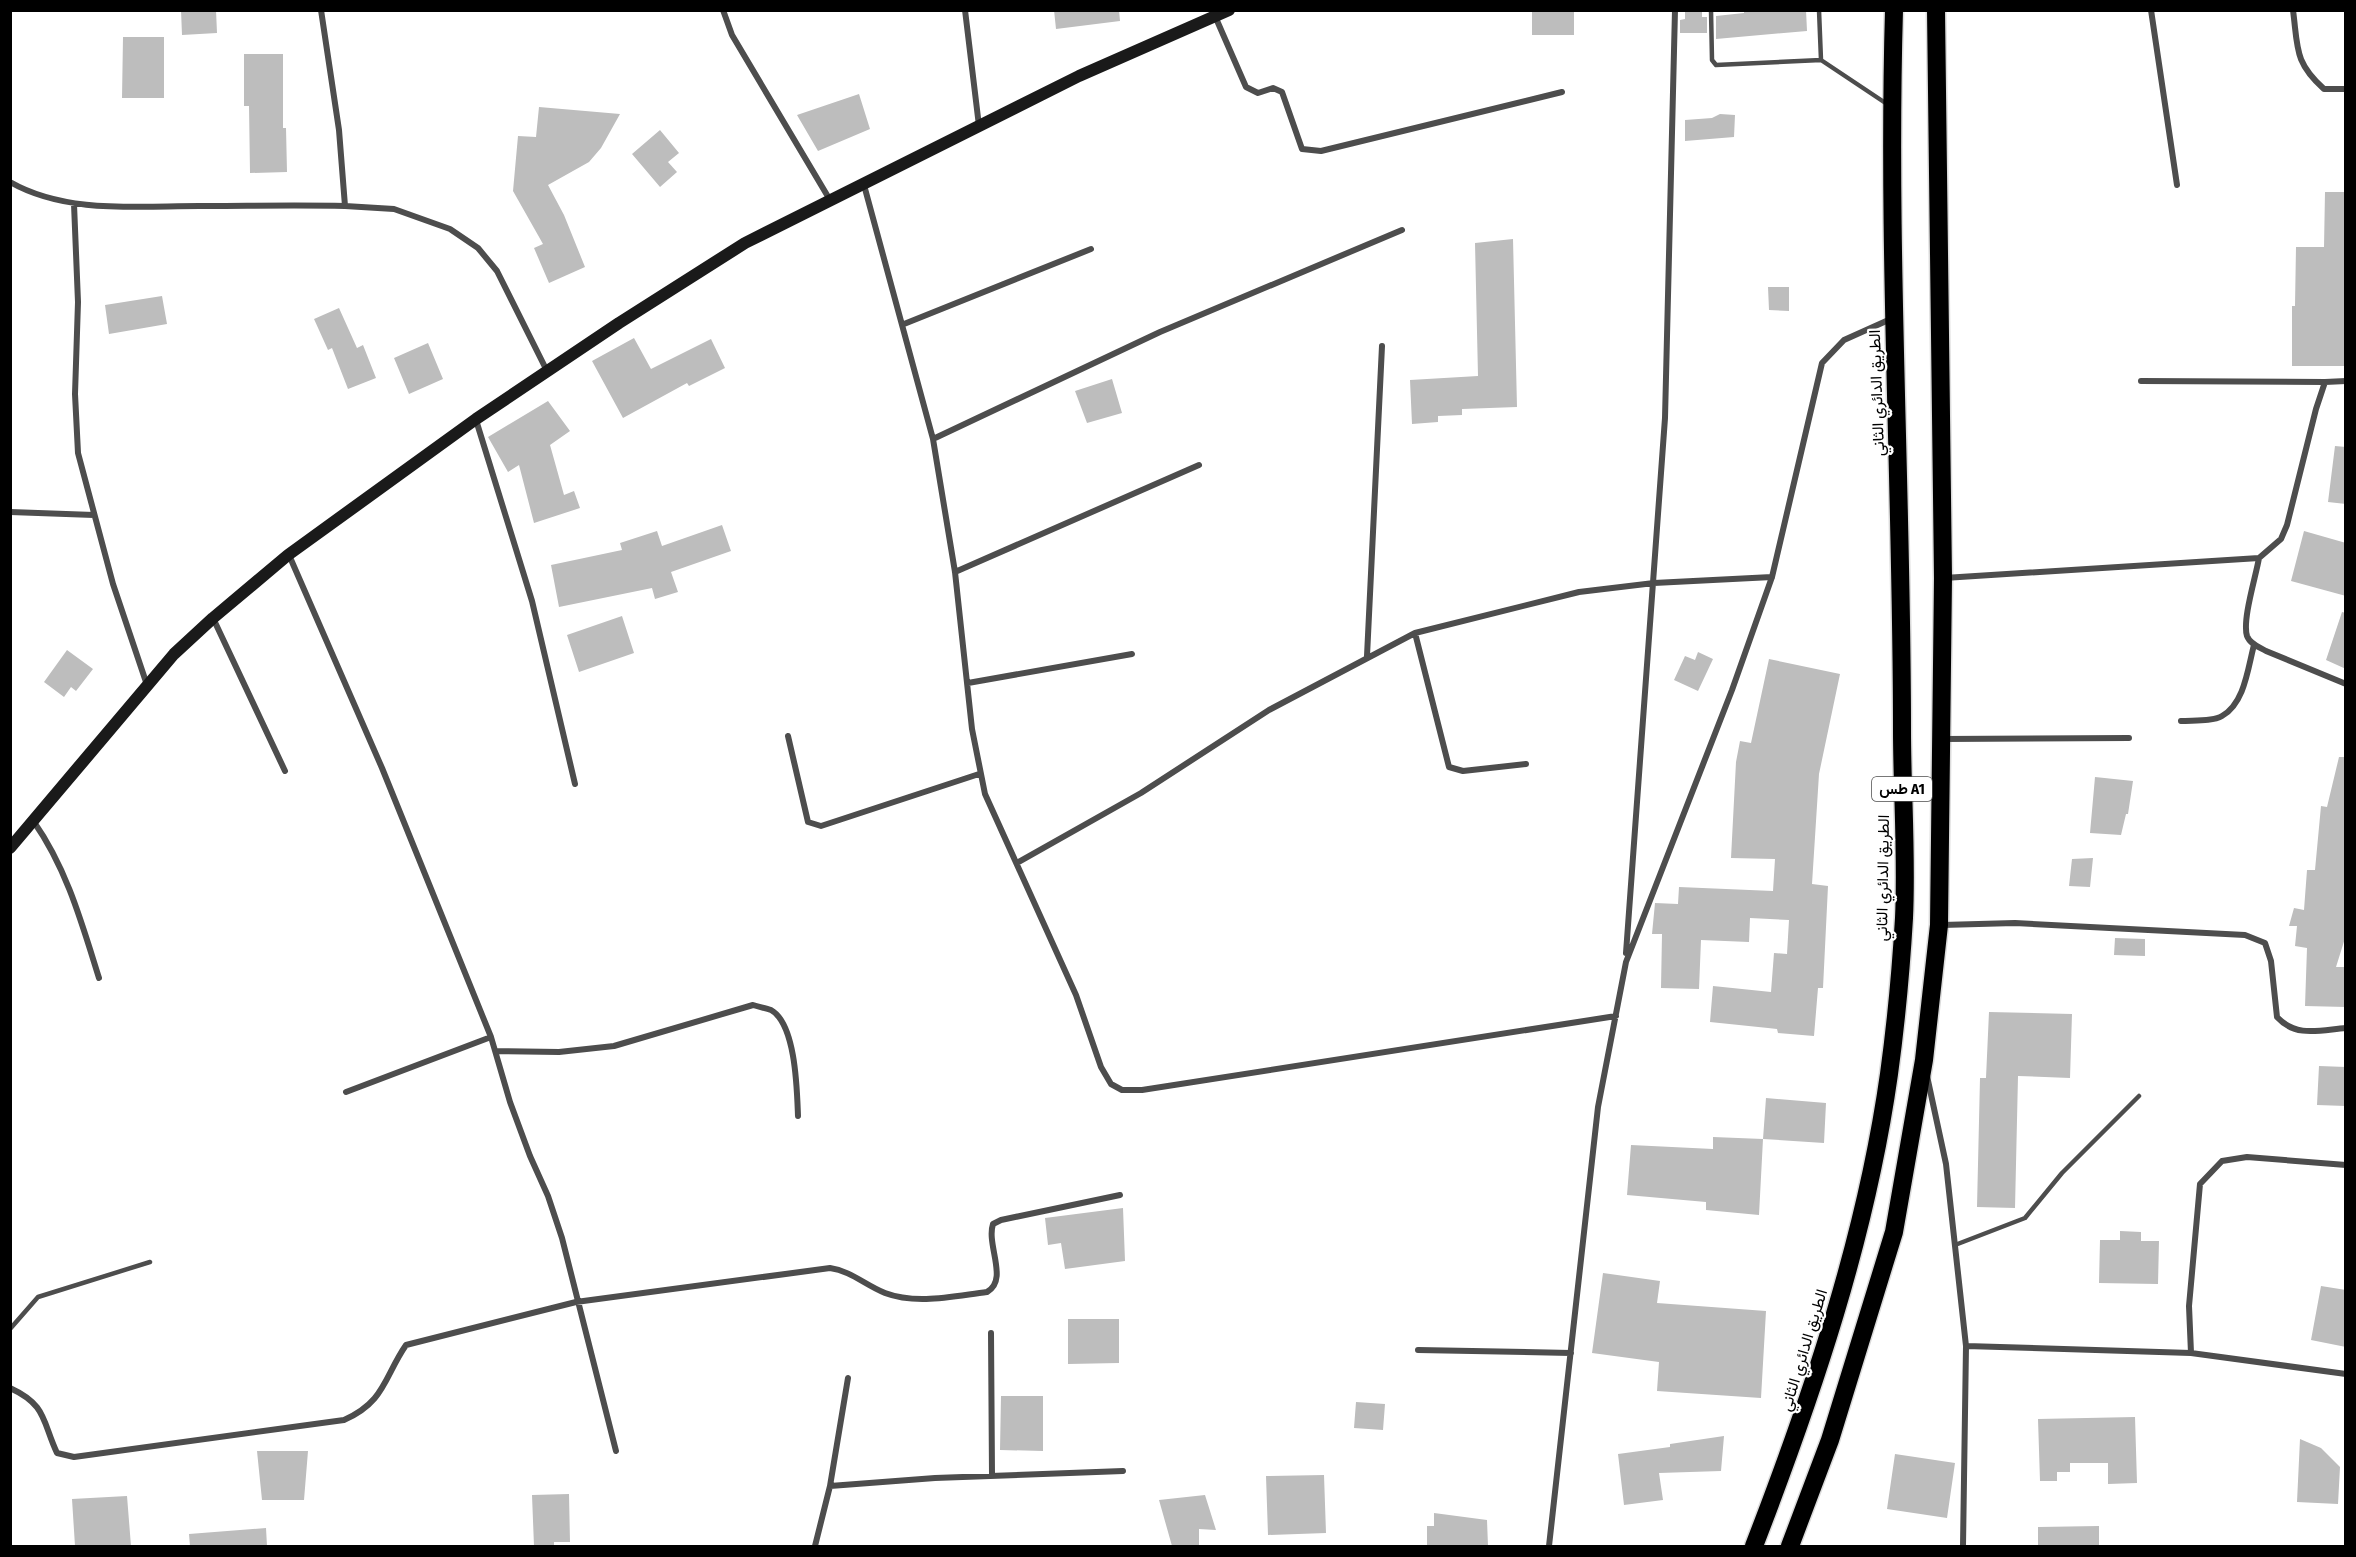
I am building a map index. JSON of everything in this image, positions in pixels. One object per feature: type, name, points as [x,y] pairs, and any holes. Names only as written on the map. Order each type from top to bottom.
[{"type":"highway","name":"الطريق الدائري الثاني","points":[[1754,1546],[1797,1434],[1860,1229],[1888,1074],[1904,916],[1902,619],[1893,318],[1894,10]]},
{"type":"highway","name":"طس A1","points":[[1790,1546],[1833,1429],[1894,1232],[1924,1060],[1939,926],[1943,578],[1936,10]]},
{"type":"street","points":[[321,10],[339,130],[345,206]]},
{"type":"street","points":[[723,10],[732,35],[830,201]]},
{"type":"street","points":[[965,10],[980,126]]},
{"type":"street","points":[[10,848],[174,654],[213,618],[288,555],[476,419],[745,243],[1079,76],[1229,10]]},
{"type":"street","points":[[1549,1546],[1598,1107],[1626,962],[1665,418],[1674,10]]},
{"type":"street","points":[[2151,10],[2177,185]]},
{"type":"street","points":[[2293,10],[2300,62],[2308,75],[2324,89],[2346,89]]},
{"type":"street","points":[[1215,16],[1243,82],[1252,92],[1277,88],[1282,93],[1302,149],[1309,151],[1321,151],[1562,92]]},
{"type":"street","points":[[10,182],[33,195],[74,204],[345,206],[394,209],[450,229],[478,248],[497,271],[548,371]]},
{"type":"street","points":[[864,185],[904,324],[933,439],[955,572],[979,774],[998,827],[1017,863],[1076,995],[1101,1067],[1111,1084],[1122,1090],[1142,1090],[1616,1016]]},
{"type":"street","points":[[74,204],[78,302],[75,394],[78,453],[113,584],[147,687]]},
{"type":"street","points":[[933,439],[1160,332],[1402,230]]},
{"type":"street","points":[[904,324],[1091,249]]},
{"type":"street","points":[[1626,962],[1732,690],[1772,577],[1822,363],[1844,340],[1893,318]]},
{"type":"street","points":[[1367,656],[1382,346]]},
{"type":"street","points":[[2141,381],[2346,381]]},
{"type":"street","points":[[1943,578],[2259,558],[2281,539],[2287,525],[2325,381]]},
{"type":"street","points":[[476,419],[532,601],[575,784]]},
{"type":"street","points":[[955,572],[1199,465]]},
{"type":"street","points":[[10,512],[94,515]]},
{"type":"street","points":[[288,555],[382,768],[491,1037],[510,1102],[548,1196],[562,1238],[576,1302],[616,1452]]},
{"type":"street","points":[[2259,558],[2247,622],[2247,636],[2254,645],[2346,684]]},
{"type":"street","points":[[1017,863],[1141,793],[1269,710],[1367,656],[1415,633],[1579,592],[1654,583],[1772,577]]},
{"type":"street","points":[[213,618],[285,771]]},
{"type":"street","points":[[1415,633],[1449,768],[1463,771],[1526,764]]},
{"type":"street","points":[[2181,722],[2221,717],[2232,707],[2241,693],[2254,645]]},
{"type":"street","points":[[968,683],[1132,654]]},
{"type":"street","points":[[788,736],[808,822],[821,826],[979,774]]},
{"type":"street","points":[[1942,739],[2129,738]]},
{"type":"street","points":[[34,822],[51,846],[78,908],[99,978]]},
{"type":"street","points":[[1939,926],[2015,923],[2245,935],[2265,943],[2271,961],[2277,1017],[2283,1024],[2292,1030],[2302,1031],[2346,1028]]},
{"type":"street","points":[[496,1051],[559,1052],[614,1046],[753,1005],[773,1011],[786,1027],[796,1072],[798,1116]]},
{"type":"street","points":[[346,1092],[491,1037]]},
{"type":"street","points":[[1924,1060],[1946,1164],[1966,1346],[1963,1546]]},
{"type":"street","points":[[2192,1353],[2189,1306],[2200,1184],[2222,1161],[2247,1157],[2346,1165]]},
{"type":"street","points":[[10,1388],[26,1395],[44,1414],[57,1453],[74,1456],[345,1420],[363,1412],[382,1391],[406,1345],[576,1302],[830,1268],[845,1270],[885,1293],[906,1298],[924,1299],[987,1292],[997,1282],[991,1240],[993,1224],[1002,1220],[1120,1195]]},
{"type":"street","points":[[991,1333],[992,1475]]},
{"type":"street","points":[[1966,1346],[2192,1353],[2346,1374]]},
{"type":"street","points":[[1418,1350],[1571,1353]]},
{"type":"street","points":[[815,1546],[830,1486],[848,1378]]},
{"type":"street","points":[[830,1486],[992,1475],[1123,1471]]},
{"type":"lane","points":[[1711,10],[1712,60],[1716,65],[1821,60],[1892,107]]},
{"type":"lane","points":[[1819,10],[1821,60]]},
{"type":"lane","points":[[1955,1245],[2025,1218],[2062,1173],[2139,1096]]},
{"type":"lane","points":[[10,1329],[38,1297],[150,1262]]},
{"type":"building","points":[[181,10],[216,10],[217,33],[182,35]]},
{"type":"building","points":[[1054,10],[1119,10],[1120,21],[1056,29]]},
{"type":"building","points":[[1532,10],[1574,10],[1574,35],[1532,35]]},
{"type":"building","points":[[1685,10],[1702,10],[1702,17],[1707,17],[1707,33],[1680,33],[1680,20],[1685,19]]},
{"type":"building","points":[[1744,10],[1806,10],[1807,31],[1716,39],[1716,16],[1744,13]]},
{"type":"building","points":[[123,37],[164,37],[164,98],[122,98]]},
{"type":"building","points":[[244,54],[283,54],[283,128],[286,128],[287,172],[250,173],[249,106],[244,106]]},
{"type":"building","points":[[859,94],[870,129],[818,151],[797,115]]},
{"type":"building","points":[[539,107],[620,114],[601,148],[589,162],[548,185],[564,215],[585,267],[549,283],[534,248],[543,244],[513,191],[518,136],[536,137]]},
{"type":"building","points":[[1720,114],[1735,115],[1734,137],[1685,141],[1685,120],[1712,118]]},
{"type":"building","points":[[660,130],[679,153],[668,162],[677,172],[660,187],[632,154]]},
{"type":"building","points":[[2325,192],[2346,192],[2346,366],[2292,366],[2292,306],[2295,306],[2296,247],[2324,247]]},
{"type":"building","points":[[1513,239],[1517,407],[1462,409],[1462,415],[1438,416],[1438,422],[1412,424],[1410,380],[1478,376],[1475,243]]},
{"type":"building","points":[[1768,287],[1789,287],[1789,311],[1769,310]]},
{"type":"building","points":[[162,296],[167,324],[109,334],[105,305]]},
{"type":"building","points":[[339,308],[357,348],[363,345],[376,378],[348,389],[332,348],[328,350],[314,319]]},
{"type":"building","points":[[634,338],[651,369],[711,339],[725,368],[689,386],[687,383],[623,418],[592,361]]},
{"type":"building","points":[[428,343],[443,379],[409,394],[394,358]]},
{"type":"building","points":[[1112,379],[1122,413],[1087,423],[1075,391]]},
{"type":"building","points":[[548,401],[570,431],[550,445],[564,495],[574,491],[580,508],[534,523],[519,465],[508,472],[488,437]]},
{"type":"building","points":[[2335,446],[2346,447],[2346,504],[2328,502]]},
{"type":"building","points":[[722,525],[731,551],[671,572],[678,592],[655,599],[652,588],[559,607],[551,565],[622,550],[620,543],[657,531],[662,546]]},
{"type":"building","points":[[2304,531],[2346,543],[2346,596],[2291,581]]},
{"type":"building","points":[[2342,612],[2346,613],[2346,669],[2326,660]]},
{"type":"building","points":[[622,616],[634,653],[579,672],[567,635]]},
{"type":"building","points":[[67,650],[93,669],[76,691],[71,687],[64,697],[44,682]]},
{"type":"building","points":[[1698,652],[1713,659],[1698,691],[1674,680],[1685,656],[1695,660]]},
{"type":"building","points":[[1769,659],[1840,674],[1819,774],[1812,884],[1828,886],[1823,988],[1818,988],[1814,1036],[1778,1033],[1777,1029],[1710,1022],[1713,986],[1771,992],[1774,953],[1787,954],[1789,920],[1750,918],[1749,942],[1701,940],[1699,989],[1661,988],[1662,934],[1652,934],[1655,903],[1678,904],[1679,887],[1773,891],[1775,859],[1731,858],[1736,762],[1740,741],[1751,743]]},
{"type":"building","points":[[2339,757],[2346,757],[2346,935],[2336,967],[2346,967],[2346,1007],[2305,1006],[2307,948],[2295,946],[2297,926],[2289,926],[2294,908],[2304,910],[2307,870],[2315,870],[2321,806],[2327,807]]},
{"type":"building","points":[[2095,777],[2133,781],[2128,814],[2126,814],[2121,835],[2090,833]]},
{"type":"building","points":[[2093,858],[2090,887],[2069,886],[2072,859]]},
{"type":"building","points":[[2115,938],[2145,939],[2145,956],[2114,955]]},
{"type":"building","points":[[1989,1012],[2072,1014],[2070,1078],[2018,1076],[2015,1208],[1977,1207],[1980,1078],[1986,1078]]},
{"type":"building","points":[[2319,1066],[2346,1067],[2346,1106],[2317,1105]]},
{"type":"building","points":[[1766,1098],[1826,1103],[1824,1143],[1763,1139]]},
{"type":"building","points":[[1713,1137],[1763,1139],[1759,1215],[1706,1210],[1706,1202],[1627,1195],[1631,1145],[1713,1149]]},
{"type":"building","points":[[1123,1208],[1125,1261],[1065,1269],[1061,1243],[1048,1245],[1045,1218]]},
{"type":"building","points":[[2120,1231],[2141,1232],[2141,1241],[2159,1241],[2158,1284],[2099,1283],[2100,1240],[2120,1240]]},
{"type":"building","points":[[1603,1273],[1660,1281],[1657,1303],[1766,1311],[1761,1398],[1657,1391],[1659,1362],[1592,1353]]},
{"type":"building","points":[[2321,1286],[2346,1290],[2346,1347],[2311,1340]]},
{"type":"building","points":[[1068,1319],[1119,1319],[1119,1363],[1068,1364]]},
{"type":"building","points":[[1001,1396],[1043,1396],[1043,1451],[1000,1450]]},
{"type":"building","points":[[1356,1402],[1385,1404],[1383,1430],[1354,1428]]},
{"type":"building","points":[[2135,1417],[2137,1483],[2108,1484],[2108,1463],[2070,1463],[2070,1472],[2057,1472],[2057,1481],[2040,1481],[2038,1419]]},
{"type":"building","points":[[1724,1436],[1721,1471],[1659,1473],[1663,1500],[1624,1505],[1618,1454],[1670,1447],[1670,1444]]},
{"type":"building","points":[[2300,1439],[2321,1448],[2340,1467],[2338,1504],[2297,1502]]},
{"type":"building","points":[[257,1451],[308,1451],[304,1500],[262,1500]]},
{"type":"building","points":[[1895,1454],[1955,1463],[1947,1518],[1887,1509]]},
{"type":"building","points":[[1324,1475],[1326,1533],[1268,1535],[1266,1476]]},
{"type":"building","points":[[569,1494],[570,1542],[554,1542],[554,1546],[534,1546],[532,1495]]},
{"type":"building","points":[[1205,1495],[1216,1530],[1199,1529],[1199,1546],[1172,1546],[1159,1500]]},
{"type":"building","points":[[127,1496],[131,1546],[75,1546],[72,1499]]},
{"type":"building","points":[[1434,1513],[1487,1520],[1488,1546],[1427,1546],[1427,1526],[1434,1526]]},
{"type":"building","points":[[2099,1526],[2099,1546],[2038,1546],[2038,1527]]},
{"type":"building","points":[[266,1528],[267,1546],[190,1546],[189,1534]]}]
